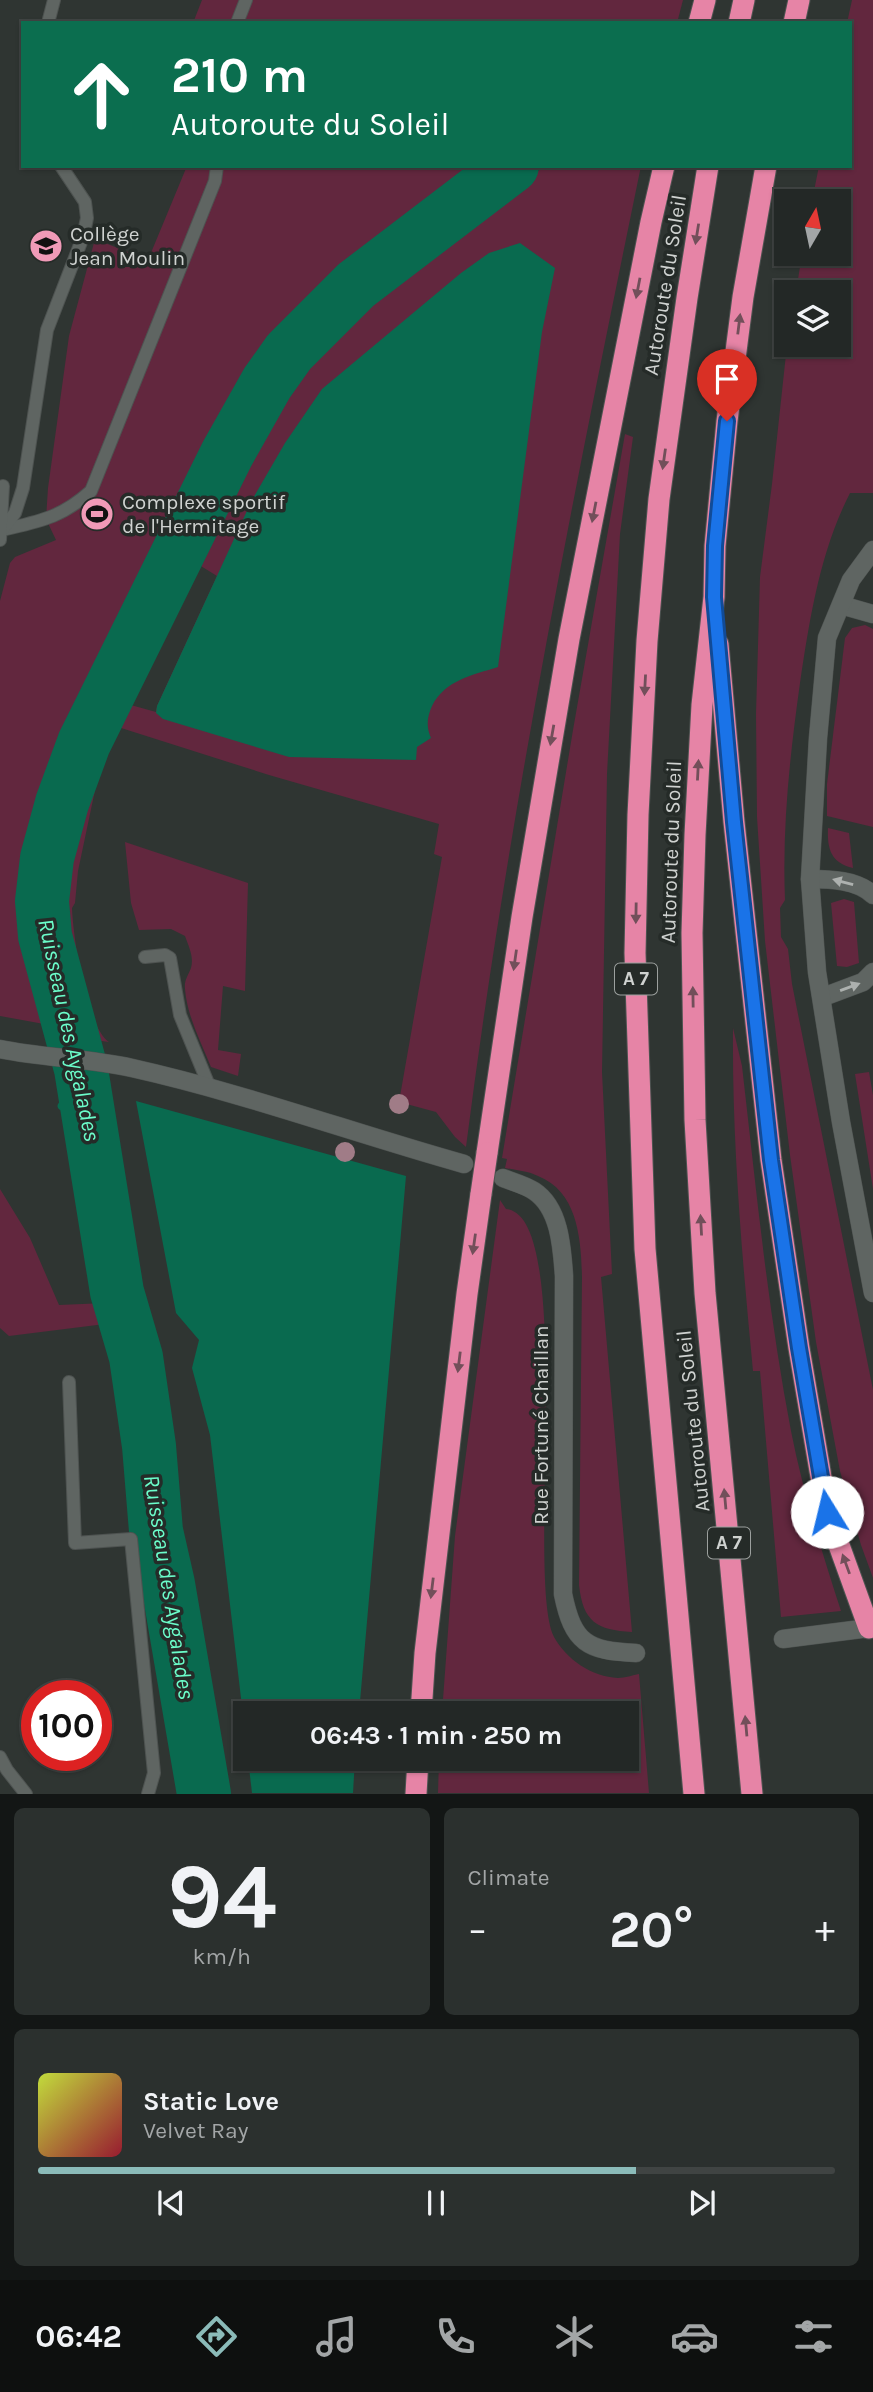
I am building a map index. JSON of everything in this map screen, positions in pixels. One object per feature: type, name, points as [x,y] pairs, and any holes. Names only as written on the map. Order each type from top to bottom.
[{"type":"highway","points":[[700,21],[705,0]]},
{"type":"highway","points":[[739,21],[744,0]]},
{"type":"highway","points":[[794,21],[799,0]]},
{"type":"highway","points":[[422,1701],[428,1626],[467,1294],[522,917],[569,639],[664,168]]},
{"type":"highway","name":"Autoroute du Soleil","points":[[694,1794],[645,1249],[635,953],[644,695],[659,499],[708,168]]},
{"type":"highway","name":"Autoroute du Soleil","points":[[752,1794],[705,1293],[695,1120],[692,933],[702,705],[714,597],[715,546],[727,421],[743,297],[766,168]]},
{"type":"highway","points":[[714,597],[734,822],[771,1160],[799,1348],[827,1512],[869,1629]]},
{"type":"highway","points":[[416,1794],[417,1771]]},
{"type":"street","points":[[873,550],[851,580],[827,638],[810,879],[813,936],[841,1122],[873,1293]]},
{"type":"street","points":[[841,606],[873,614]]},
{"type":"street","points":[[810,879],[835,879],[868,890],[873,895]]},
{"type":"street","points":[[823,997],[863,982],[873,972]]},
{"type":"street","points":[[0,1049],[93,1060],[210,1088],[464,1164]]},
{"type":"street","name":"Rue Fortuné Chaillan","points":[[503,1178],[535,1191],[550,1208],[561,1241],[564,1276],[563,1594],[568,1615],[573,1628],[588,1643],[605,1652],[636,1653]]},
{"type":"street","points":[[783,1639],[869,1629]]},
{"type":"lane","points":[[49,21],[54,0]]},
{"type":"lane","points":[[238,21],[246,0]]},
{"type":"lane","points":[[1,535],[15,513],[23,488],[47,330],[88,218],[85,202],[62,168]]},
{"type":"lane","points":[[1,535],[72,508],[91,491],[215,181],[217,168]]},
{"type":"lane","points":[[1,535],[4,486]]},
{"type":"lane","points":[[145,957],[165,955],[170,958],[180,1015],[210,1088]]},
{"type":"lane","points":[[69,1382],[75,1543],[131,1539],[154,1773],[148,1794]]},
{"type":"lane","points":[[0,1757],[26,1794]]},
{"type":"shaded area","points":[[202,0],[683,0],[678,21],[194,21]]},
{"type":"shaded area","points":[[852,0],[873,0],[873,493],[850,493],[831,538],[812,609],[793,737],[786,818],[785,900],[780,908],[781,937],[788,949],[792,984],[873,1390],[873,1578],[840,1471],[816,1342],[790,1155],[765,941],[757,817],[756,714],[760,577],[786,357],[851,357],[851,280],[798,280],[800,266],[851,266],[851,189],[814,189],[819,168],[852,168],[852,21],[847,21]]},
{"type":"shaded area","name":"Complexe sportif de l'Hermitage","points":[[186,168],[488,168],[367,257],[272,354],[241,402],[73,749],[58,786],[40,845],[34,884],[34,919],[55,1026],[0,1016],[0,601],[10,563],[15,557],[56,540],[46,519],[48,488],[69,336],[95,239],[148,260]]},
{"type":"shaded area","points":[[542,168],[641,168],[567,533],[522,778],[466,1147],[436,1112],[399,1102],[442,857],[434,854],[439,824],[269,775],[118,727],[98,776],[72,908],[78,959],[87,1000],[101,1033],[109,1042],[88,1039],[64,947],[58,875],[74,815],[120,702],[156,712],[217,576],[183,555],[241,445],[287,373],[361,296],[487,196],[498,200]]},
{"type":"shaded area","points":[[520,243],[555,268],[542,332],[498,667],[470,676],[444,690],[432,706],[428,718],[431,738],[417,747],[416,760],[289,757],[163,719],[156,713],[157,706],[252,500],[285,443],[322,389],[461,273],[489,253]]},
{"type":"shaded area","points":[[625,434],[633,437],[620,534],[607,774],[602,1072],[612,1274],[601,1277],[632,1632],[610,1629],[594,1622],[584,1608],[579,1585],[582,1277],[575,1218],[562,1193],[551,1183],[530,1173],[505,1168],[507,1159],[502,1158]]},
{"type":"shaded area","points":[[865,625],[873,629],[873,827],[827,816],[827,784],[845,638],[852,628]]},
{"type":"shaded area","points":[[828,828],[849,833],[853,868],[835,859],[828,842]]},
{"type":"shaded area","points":[[125,842],[248,883],[245,991],[223,986],[218,1050],[241,1054],[238,1076],[211,1067],[195,1029],[185,989],[192,960],[185,936],[171,929],[139,930],[131,903]]},
{"type":"shaded area","points":[[844,899],[854,902],[859,963],[847,967],[837,966],[831,903]]},
{"type":"shaded area","points":[[733,1028],[742,1066],[769,1295],[791,1431],[807,1499],[841,1611],[781,1617],[760,1371],[753,1371],[742,1242],[734,1114]]},
{"type":"shaded area","points":[[869,1072],[873,1095],[873,1189],[855,1074]]},
{"type":"shaded area","points":[[136,1101],[406,1176],[360,1701],[241,1701],[210,1435],[192,1368],[199,1340],[176,1313]]},
{"type":"shaded area","points":[[0,1189],[30,1238],[59,1305],[106,1303],[113,1323],[9,1336],[0,1328]]},
{"type":"shaded area","points":[[500,1200],[506,1209],[527,1227],[539,1270],[545,1332],[544,1547],[547,1602],[554,1637],[565,1653],[589,1670],[618,1678],[639,1674],[649,1793],[438,1793],[439,1771],[639,1771],[639,1701],[443,1701],[455,1536]]},
{"type":"shaded area","points":[[249,1771],[354,1771],[353,1793],[252,1793]]},
{"type":"waterway","name":"Ruisseau des Aygalades","points":[[204,1794],[168,1584],[156,1531],[149,1446],[136,1357],[117,1292],[81,1069],[45,936],[42,901],[47,858],[62,803],[84,743],[227,454],[267,383],[289,352],[356,285],[509,168]]},
{"type":"waterway","points":[[62,1106],[89,1118]]},
{"type":"place","name":"Collège Jean Moulin","points":[[46,246]]},
{"type":"place","name":"Complexe sportif de l'Hermitage","points":[[97,514]]},
{"type":"route","points":[[727,421],[715,546],[714,597],[734,822],[771,1160],[827,1512]]}]
